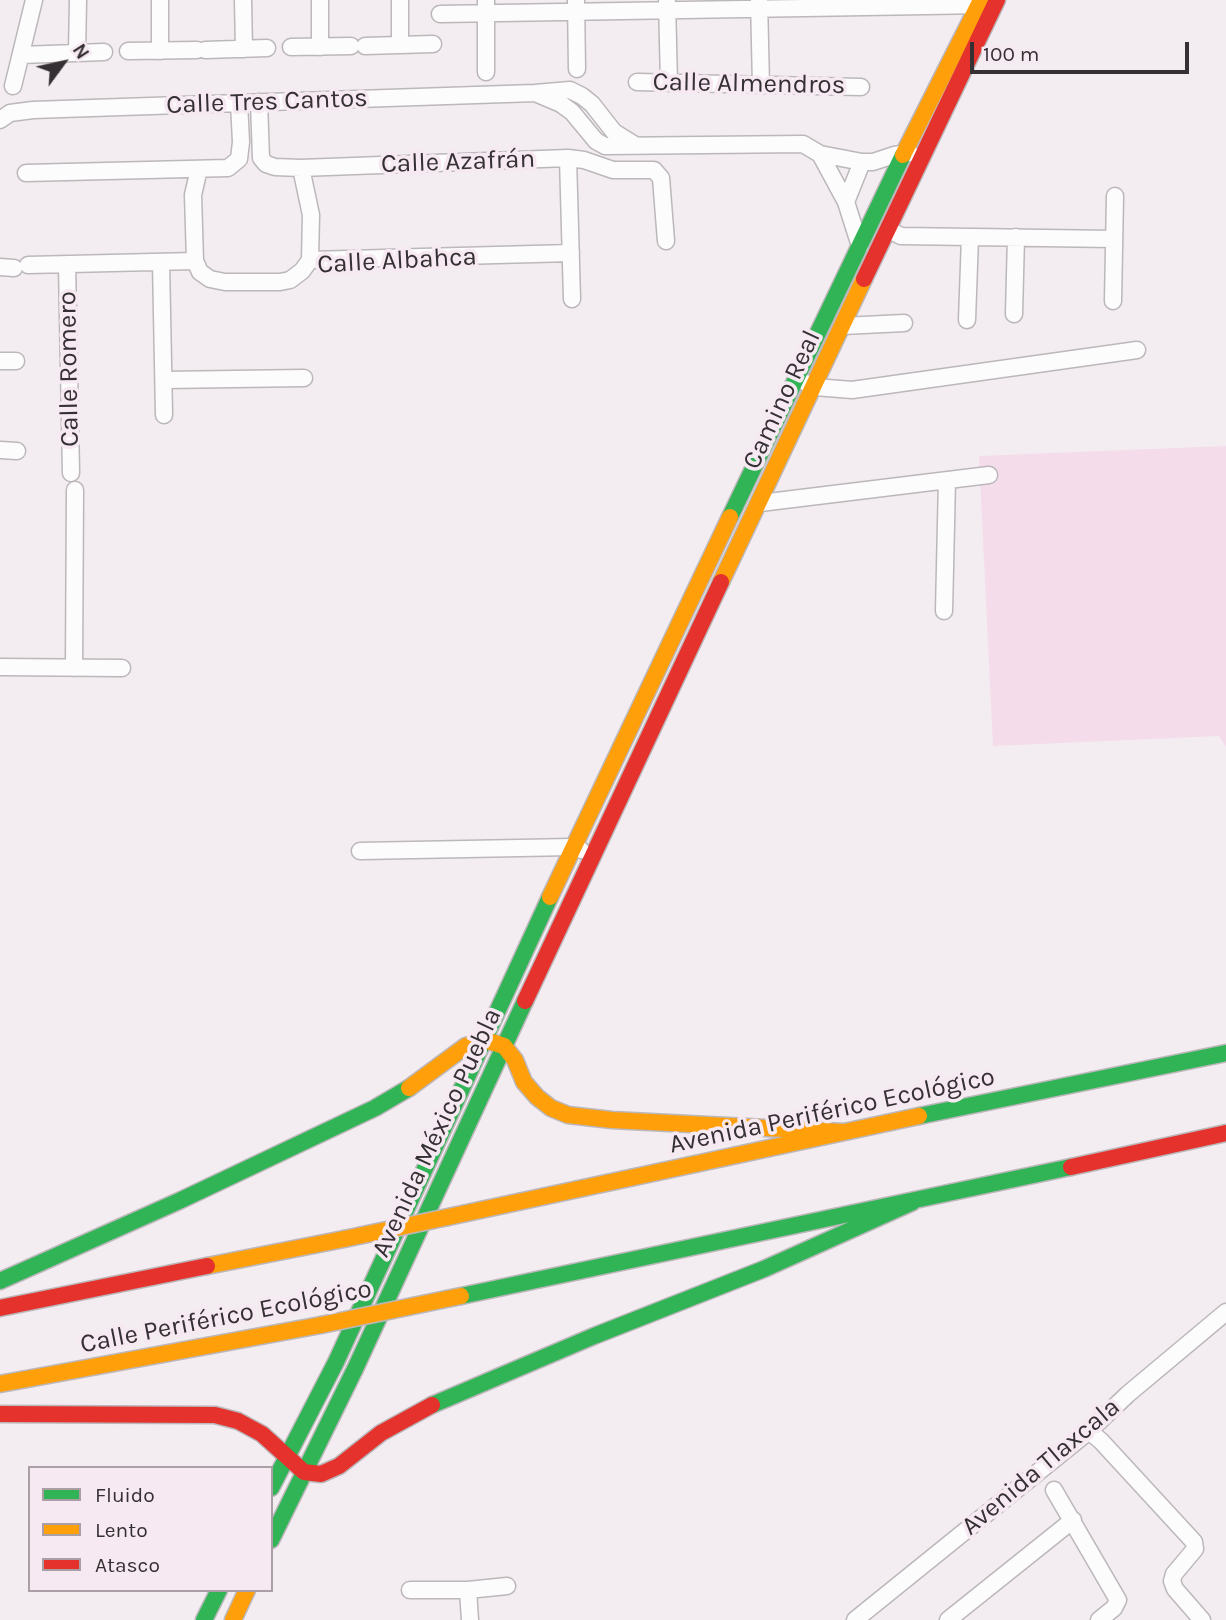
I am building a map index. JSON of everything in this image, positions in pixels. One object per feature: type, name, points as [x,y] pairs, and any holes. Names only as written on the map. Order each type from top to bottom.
[{"type":"main road","name":"Camino Real","points":[[589,812],[904,153],[988,3]]},
{"type":"main road","name":"Camino Real","points":[[608,820],[925,154],[988,3]]},
{"type":"main road","name":"Avenida México Puebla","points":[[273,1484],[336,1362],[589,812]]},
{"type":"main road","name":"Avenida México Puebla","points":[[273,1536],[355,1369],[608,820]]},
{"type":"main road","points":[[0,1280],[180,1201],[375,1108],[424,1079],[466,1046],[485,1040],[504,1046],[515,1060],[524,1082],[537,1097],[551,1108],[568,1115],[612,1120],[843,1132]]},
{"type":"main road","name":"Avenida Periférico Ecológico","points":[[448,1217],[1226,1053]]},
{"type":"main road","points":[[0,1414],[215,1415],[238,1422],[262,1434],[304,1472],[321,1474],[340,1466],[381,1433],[416,1412],[594,1336],[764,1269],[913,1202],[1226,1133]]},
{"type":"main road","name":"Calle Periférico Ecológico","points":[[0,1384],[321,1325],[913,1202]]},
{"type":"main road","name":"Calle Periférico Ecológico","points":[[0,1308],[448,1217]]},
{"type":"main road","points":[[204,1620],[218,1592]]},
{"type":"main road","points":[[233,1620],[246,1592]]},
{"type":"street","points":[[13,86],[34,0]]},
{"type":"street","points":[[77,53],[78,0]]},
{"type":"street","points":[[160,0],[160,51]]},
{"type":"street","points":[[243,0],[244,49]]},
{"type":"street","points":[[320,0],[320,47]]},
{"type":"street","points":[[400,0],[400,44]]},
{"type":"street","points":[[440,14],[486,7],[988,3]]},
{"type":"street","points":[[667,5],[668,83]]},
{"type":"street","points":[[759,5],[761,85]]},
{"type":"street","points":[[576,6],[577,69]]},
{"type":"street","points":[[486,7],[486,72]]},
{"type":"street","points":[[291,47],[433,44]]},
{"type":"street","points":[[128,51],[267,48]]},
{"type":"street","points":[[21,55],[104,52]]},
{"type":"street","name":"Calle Almendros","points":[[637,82],[861,87]]},
{"type":"street","name":"Calle Tres Cantos","points":[[0,120],[10,113],[33,110],[535,93],[572,112],[600,144],[803,144],[820,154],[862,163],[904,153],[925,154]]},
{"type":"street","points":[[241,142],[261,141],[259,102]]},
{"type":"street","points":[[26,173],[228,168],[239,159],[239,103]]},
{"type":"street","name":"Calle Azafrán","points":[[261,141],[261,158],[266,164],[301,168],[568,158],[584,160],[613,170],[654,170],[661,178],[666,241]]},
{"type":"street","points":[[820,154],[846,202],[860,246]]},
{"type":"street","points":[[568,158],[572,299]]},
{"type":"street","points":[[846,202],[862,163]]},
{"type":"street","points":[[301,168],[311,215],[310,260]]},
{"type":"street","points":[[14,267],[195,261],[193,195],[199,169]]},
{"type":"street","points":[[1113,301],[1115,196]]},
{"type":"street","points":[[889,230],[901,236],[1114,239]]},
{"type":"street","points":[[967,320],[970,237]]},
{"type":"street","points":[[1014,314],[1016,237]]},
{"type":"street","name":"Calle Albahca","points":[[195,261],[200,272],[210,279],[225,282],[280,282],[302,271],[310,260],[570,253]]},
{"type":"street","points":[[161,262],[164,415]]},
{"type":"street","name":"Calle Romero","points":[[67,265],[71,473]]},
{"type":"street","points":[[844,326],[904,323]]},
{"type":"street","points":[[797,380],[815,387],[852,390],[1137,350]]},
{"type":"street","points":[[164,380],[304,378]]},
{"type":"street","points":[[0,450],[17,451]]},
{"type":"street","points":[[760,503],[989,475]]},
{"type":"street","points":[[944,611],[947,480]]},
{"type":"street","points":[[74,667],[75,491]]},
{"type":"street","points":[[0,667],[122,668]]},
{"type":"street","points":[[360,851],[572,847],[593,854]]},
{"type":"street","name":"Avenida Tlaxcala","points":[[855,1620],[1089,1431],[1128,1394],[1226,1312]]},
{"type":"street","points":[[1089,1431],[1194,1542],[1195,1549],[1174,1574],[1172,1581],[1175,1589],[1202,1620]]},
{"type":"street","points":[[1054,1490],[1118,1600],[1114,1608],[1099,1620]]},
{"type":"street","points":[[948,1620],[1073,1520]]},
{"type":"street","points":[[410,1590],[468,1590],[508,1586]]},
{"type":"street","points":[[468,1590],[471,1620]]},
{"type":"shaded area","points":[[1226,446],[1226,747],[1219,736],[993,746],[979,456]]},
{"type":"traffic: fast","points":[[730,517],[903,155]]},
{"type":"traffic: fast","points":[[273,1484],[336,1362],[550,897]]},
{"type":"traffic: fast","points":[[273,1536],[355,1369],[525,1001]]},
{"type":"traffic: fast","points":[[919,1116],[1226,1053]]},
{"type":"traffic: fast","points":[[0,1281],[179,1201],[375,1108],[409,1088]]},
{"type":"traffic: fast","points":[[461,1296],[1071,1167]]},
{"type":"traffic: fast","points":[[432,1405],[594,1336],[764,1269],[913,1202]]},
{"type":"traffic: fast","points":[[204,1620],[218,1592]]},
{"type":"traffic: slow","points":[[903,155],[981,0]]},
{"type":"traffic: slow","points":[[721,582],[864,279]]},
{"type":"traffic: slow","points":[[550,897],[730,517]]},
{"type":"traffic: slow","points":[[409,1088],[466,1046],[485,1040],[504,1046],[515,1060],[524,1082],[537,1097],[551,1108],[568,1115],[612,1120],[843,1132]]},
{"type":"traffic: slow","points":[[448,1217],[919,1116]]},
{"type":"traffic: slow","points":[[344,1239],[448,1217]]},
{"type":"traffic: slow","points":[[207,1266],[344,1239]]},
{"type":"traffic: slow","points":[[321,1325],[461,1296]]},
{"type":"traffic: slow","points":[[0,1384],[321,1325]]},
{"type":"traffic: slow","points":[[233,1620],[246,1592]]},
{"type":"traffic: jam","points":[[864,279],[997,0]]},
{"type":"traffic: jam","points":[[525,1001],[721,582]]},
{"type":"traffic: jam","points":[[1071,1167],[1226,1133]]},
{"type":"traffic: jam","points":[[0,1308],[207,1266]]},
{"type":"traffic: jam","points":[[0,1414],[215,1415],[238,1421],[262,1434],[304,1472],[321,1474],[339,1466],[381,1433],[432,1405]]}]
